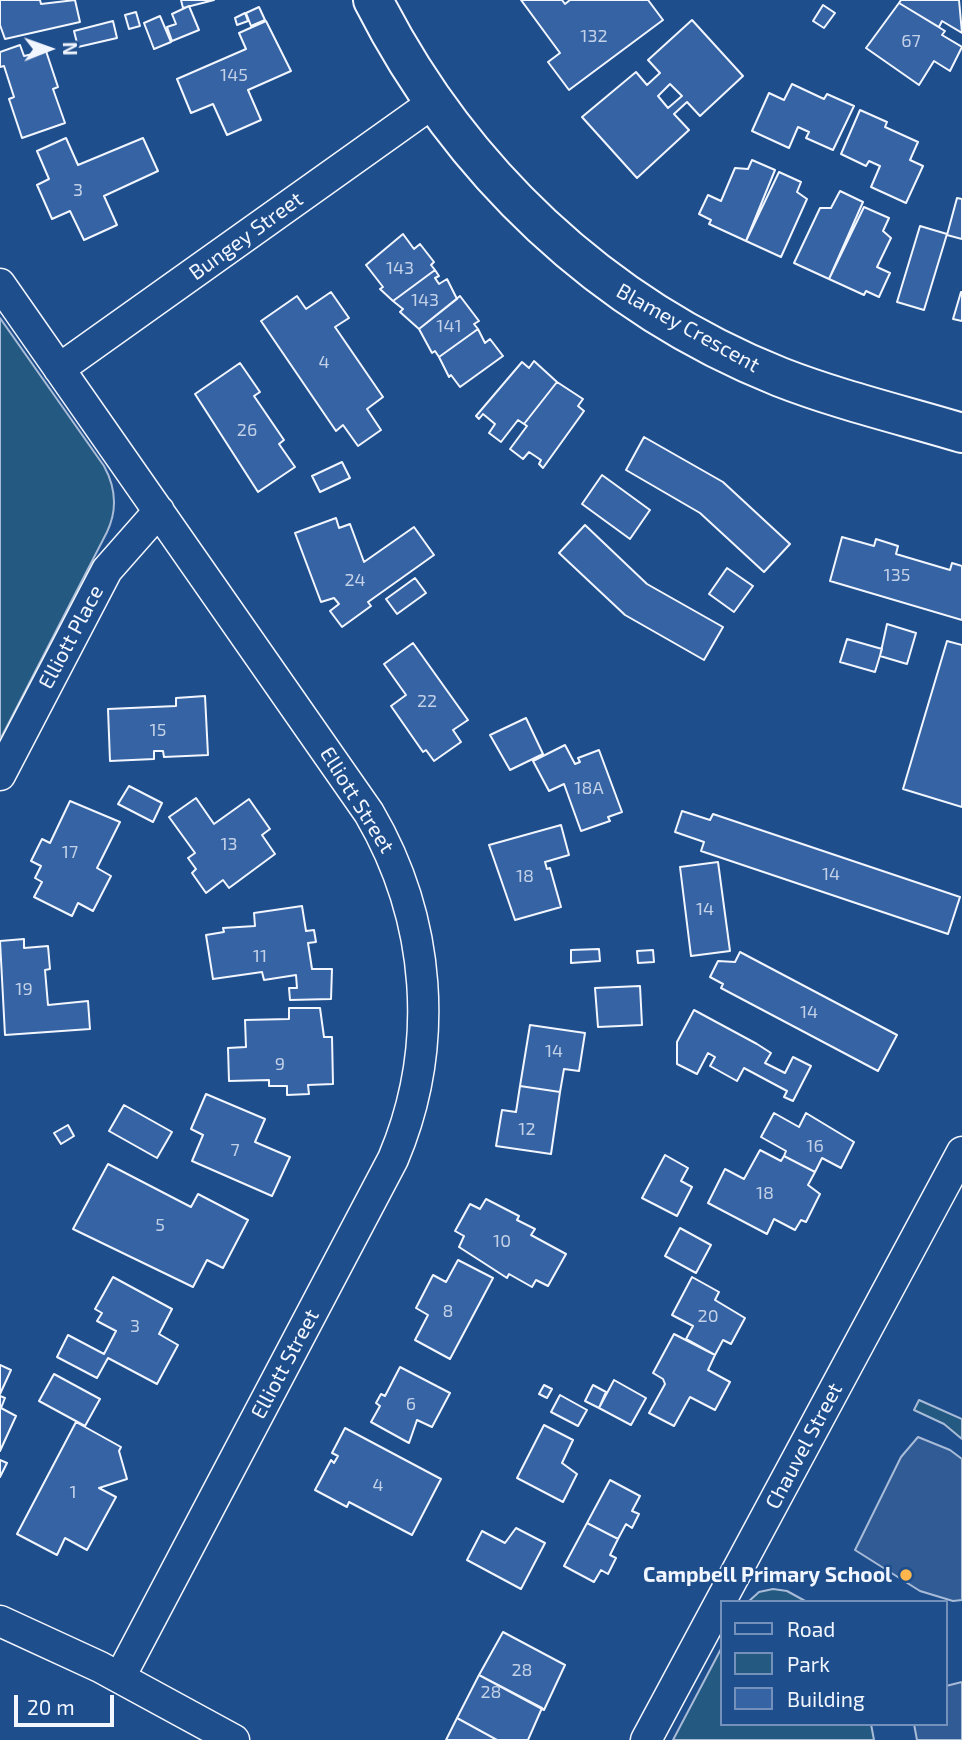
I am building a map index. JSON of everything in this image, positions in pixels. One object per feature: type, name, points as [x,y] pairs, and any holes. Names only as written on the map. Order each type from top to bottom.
[{"type":"street","name":"Blamey Crescent","points":[[373,0],[401,52],[433,102],[482,164],[537,222],[596,273],[641,305],[724,351],[780,377],[962,433]]},
{"type":"street","name":"Bungey Street","points":[[59,369],[433,102]]},
{"type":"street","name":"Elliott Street","points":[[0,284],[359,798],[388,847],[404,887],[417,940],[423,989],[424,1033],[417,1087],[393,1159],[120,1677]]},
{"type":"street","name":"Elliott Place","points":[[0,775],[107,570],[159,511]]},
{"type":"street","name":"Chauvel Street","points":[[721,1600],[962,1152]]},
{"type":"street","name":"Chauvel Street","points":[[646,1740],[720,1602]]},
{"type":"street","points":[[0,1621],[120,1677],[233,1740]]},
{"type":"green space","points":[[0,318],[104,466],[111,482],[114,507],[107,532],[0,740]]},
{"type":"green space","points":[[919,1400],[962,1419],[962,1439],[944,1424],[914,1410]]},
{"type":"green space","points":[[773,1589],[787,1591],[803,1600],[750,1600],[759,1592]]},
{"type":"green space","points":[[720,1651],[720,1726],[871,1726],[874,1740],[673,1740]]},
{"type":"shaded area","name":"Campbell Primary School","points":[[918,1437],[950,1450],[962,1459],[962,1600],[953,1601],[920,1591],[855,1550],[901,1457]]},
{"type":"shaded area","points":[[962,1682],[962,1740],[917,1740],[914,1726],[948,1726],[948,1686]]},
{"type":"building","points":[[0,0],[40,0],[41,4],[75,0],[80,22],[5,39],[0,25]]},
{"type":"building","points":[[181,0],[214,0],[183,8]]},
{"type":"building","points":[[521,0],[562,0],[565,4],[570,0],[648,0],[663,20],[569,90],[548,62],[560,53]]},
{"type":"building","points":[[901,0],[959,0],[962,33],[942,21],[939,27],[899,3]]},
{"type":"building","points":[[899,3],[945,31],[942,35],[962,47],[950,71],[934,61],[919,85],[866,48]]},
{"type":"building","points":[[823,5],[835,13],[824,28],[813,21]]},
{"type":"building","points":[[189,6],[199,30],[172,41],[167,27],[176,24],[172,14]]},
{"type":"building","points":[[259,7],[265,20],[251,26],[246,13]]},
{"type":"building","points":[[136,12],[140,26],[129,29],[125,15]]},
{"type":"building","points":[[245,13],[248,21],[237,25],[235,18]]},
{"type":"building","points":[[160,16],[171,42],[154,49],[144,23]]},
{"type":"building","points":[[692,20],[743,76],[700,116],[687,102],[674,114],[689,130],[637,178],[582,117],[636,72],[647,85],[660,73],[648,60]],"holes":[[[670,84],[682,96],[668,108],[658,96]]]},
{"type":"building","points":[[113,21],[117,38],[78,47],[74,31]]},
{"type":"building","points":[[266,21],[291,71],[248,90],[261,120],[227,135],[213,104],[191,113],[177,79],[246,49],[239,33]]},
{"type":"building","points":[[20,45],[24,56],[46,51],[58,87],[53,89],[65,123],[22,138],[9,99],[14,97],[4,66],[0,67],[0,52]]},
{"type":"building","points":[[792,84],[824,99],[827,94],[854,106],[833,150],[806,138],[809,132],[798,127],[789,148],[752,131],[769,93],[784,100]]},
{"type":"building","points":[[860,110],[887,122],[885,127],[918,142],[910,160],[923,166],[906,203],[871,187],[880,166],[869,161],[866,166],[841,154]]},
{"type":"building","points":[[66,138],[78,165],[143,138],[158,171],[104,196],[117,225],[84,240],[70,211],[52,219],[37,185],[49,179],[37,151]]},
{"type":"building","points":[[752,160],[775,170],[746,241],[709,224],[711,220],[699,214],[708,195],[721,201],[735,168],[748,169]]},
{"type":"building","points":[[779,172],[801,182],[797,192],[807,199],[781,257],[746,241]]},
{"type":"building","points":[[840,191],[863,202],[829,279],[794,263],[820,208],[831,208]]},
{"type":"building","points":[[957,198],[962,199],[962,239],[947,235]]},
{"type":"building","points":[[864,207],[889,218],[883,231],[891,238],[877,267],[890,273],[879,297],[866,291],[864,295],[829,279]]},
{"type":"building","points":[[920,226],[947,234],[924,310],[897,302]]},
{"type":"building","points":[[403,234],[414,249],[420,244],[434,262],[431,265],[435,270],[393,301],[380,289],[383,287],[366,265]]},
{"type":"building","points":[[435,270],[439,276],[435,278],[439,284],[447,279],[457,299],[419,329],[400,312],[403,309],[393,301]]},
{"type":"building","points":[[331,292],[349,318],[335,327],[383,397],[367,409],[381,430],[358,446],[343,425],[336,431],[261,321],[297,296],[306,309]]},
{"type":"building","points":[[962,292],[962,321],[953,319]]},
{"type":"building","points":[[460,296],[479,321],[474,324],[478,329],[439,357],[435,351],[432,353],[419,329]]},
{"type":"building","points":[[478,329],[485,343],[490,339],[503,356],[460,387],[451,375],[449,377],[439,357]]},
{"type":"building","points":[[534,361],[557,382],[524,424],[518,420],[501,442],[489,433],[495,424],[483,414],[479,419],[476,416],[522,362],[529,368]]},
{"type":"building","points":[[240,363],[260,392],[254,396],[284,440],[279,444],[295,467],[258,492],[195,394]]},
{"type":"building","points":[[557,382],[583,399],[578,406],[584,411],[543,468],[539,464],[541,460],[529,452],[523,459],[510,449],[527,426],[524,424]]},
{"type":"building","points":[[644,437],[723,482],[790,544],[764,572],[700,513],[626,470]]},
{"type":"building","points":[[342,462],[350,478],[320,492],[312,476]]},
{"type":"building","points":[[602,475],[650,510],[630,539],[582,504]]},
{"type":"building","points":[[336,518],[339,528],[350,524],[364,562],[414,527],[434,555],[368,602],[371,606],[342,627],[330,611],[339,604],[334,598],[321,602],[295,533]]},
{"type":"building","points":[[585,525],[647,584],[723,627],[704,660],[625,615],[559,553]]},
{"type":"building","points":[[842,537],[874,546],[876,539],[898,546],[896,554],[950,570],[952,563],[962,566],[962,620],[830,581]]},
{"type":"building","points":[[727,568],[753,586],[734,612],[709,594]]},
{"type":"building","points":[[415,578],[426,593],[397,614],[386,599]]},
{"type":"building","points":[[887,624],[916,633],[907,664],[880,656]]},
{"type":"building","points":[[847,639],[882,649],[875,672],[840,662]]},
{"type":"building","points":[[947,641],[962,645],[962,807],[903,789]]},
{"type":"building","points":[[413,643],[468,720],[453,730],[461,742],[434,761],[426,750],[423,752],[391,706],[406,695],[384,664]]},
{"type":"building","points":[[205,696],[208,755],[164,757],[163,751],[154,751],[154,759],[110,761],[108,709],[176,706],[176,698]]},
{"type":"building","points":[[526,718],[543,754],[510,770],[490,735]]},
{"type":"building","points":[[565,745],[575,764],[580,762],[578,758],[599,750],[622,812],[608,817],[610,821],[581,831],[564,784],[549,791],[533,761]]},
{"type":"building","points":[[129,786],[162,803],[153,822],[118,804]]},
{"type":"building","points":[[196,798],[214,824],[249,799],[270,829],[262,835],[275,854],[229,888],[223,880],[206,893],[192,873],[196,869],[188,858],[195,853],[169,817]]},
{"type":"building","points":[[70,801],[120,822],[97,868],[111,876],[93,911],[78,903],[72,916],[34,897],[42,882],[35,878],[41,866],[31,861],[42,839],[50,843]]},
{"type":"building","points":[[682,811],[710,820],[713,814],[960,897],[948,934],[701,851],[704,842],[675,832]]},
{"type":"building","points":[[561,825],[569,855],[545,862],[547,869],[550,868],[561,907],[515,920],[489,845]]},
{"type":"building","points":[[718,862],[730,951],[691,956],[680,867]]},
{"type":"building","points":[[302,906],[306,931],[314,930],[316,942],[308,943],[312,969],[332,969],[331,999],[290,1000],[289,988],[297,988],[296,975],[264,980],[262,972],[213,979],[206,935],[224,932],[223,928],[255,926],[254,913]]},
{"type":"building","points":[[24,939],[24,948],[48,946],[50,969],[45,970],[48,1005],[88,1001],[90,1029],[5,1035],[0,941]]},
{"type":"building","points":[[599,949],[600,961],[571,963],[571,950]]},
{"type":"building","points":[[653,950],[654,962],[638,963],[637,951]]},
{"type":"building","points":[[740,952],[897,1035],[878,1071],[721,988],[723,984],[710,977],[718,961],[735,962]]},
{"type":"building","points":[[640,986],[642,1025],[598,1027],[595,988]]},
{"type":"building","points":[[289,1008],[320,1008],[324,1037],[332,1037],[333,1084],[308,1085],[309,1094],[287,1095],[287,1086],[269,1086],[269,1080],[229,1081],[228,1048],[246,1047],[245,1020],[289,1019]]},
{"type":"building","points":[[694,1010],[771,1053],[765,1063],[785,1073],[793,1057],[811,1066],[793,1101],[784,1097],[787,1091],[744,1068],[737,1081],[710,1066],[715,1057],[708,1053],[697,1074],[677,1064],[677,1042]]},
{"type":"building","points":[[530,1025],[585,1033],[579,1071],[564,1069],[560,1092],[520,1086]]},
{"type":"building","points":[[520,1086],[560,1092],[551,1154],[496,1146],[502,1110],[516,1112]]},
{"type":"building","points":[[206,1094],[265,1119],[255,1142],[290,1157],[272,1196],[192,1161],[203,1135],[191,1129]]},
{"type":"building","points":[[124,1105],[172,1132],[157,1158],[109,1131]]},
{"type":"building","points":[[774,1113],[799,1127],[806,1113],[854,1142],[841,1168],[822,1158],[815,1172],[784,1156],[786,1151],[761,1137]]},
{"type":"building","points":[[68,1125],[74,1136],[61,1144],[54,1133]]},
{"type":"building","points":[[760,1150],[781,1161],[784,1156],[815,1172],[808,1185],[820,1194],[806,1222],[801,1220],[795,1230],[774,1219],[767,1234],[708,1203],[725,1169],[744,1179]]},
{"type":"building","points":[[665,1155],[688,1168],[681,1181],[692,1187],[677,1216],[642,1198]]},
{"type":"building","points":[[108,1164],[191,1207],[198,1194],[248,1220],[223,1268],[207,1260],[193,1287],[73,1229]]},
{"type":"building","points":[[486,1199],[519,1216],[517,1220],[535,1229],[531,1235],[566,1254],[548,1286],[536,1280],[532,1287],[509,1274],[507,1278],[459,1247],[464,1236],[455,1231],[470,1204],[480,1209]]},
{"type":"building","points":[[680,1228],[711,1245],[696,1273],[665,1256]]},
{"type":"building","points":[[458,1260],[493,1278],[450,1359],[415,1340],[428,1315],[416,1308],[433,1275],[446,1282]]},
{"type":"building","points":[[113,1277],[172,1309],[159,1334],[178,1345],[157,1384],[108,1358],[97,1378],[57,1357],[68,1335],[104,1354],[116,1331],[97,1321],[102,1313],[95,1309]]},
{"type":"building","points":[[692,1277],[719,1292],[715,1300],[745,1318],[731,1344],[723,1340],[715,1355],[686,1339],[693,1326],[672,1315]]},
{"type":"building","points":[[674,1334],[715,1355],[708,1370],[730,1382],[715,1410],[690,1397],[674,1426],[649,1413],[665,1384],[663,1379],[653,1373]]},
{"type":"building","points":[[0,1365],[11,1370],[0,1394]]},
{"type":"building","points":[[400,1367],[450,1393],[432,1427],[417,1420],[409,1443],[371,1422],[380,1406],[376,1403],[381,1394],[385,1396]]},
{"type":"building","points":[[54,1374],[100,1399],[85,1426],[39,1401]]},
{"type":"building","points":[[614,1380],[646,1398],[631,1425],[599,1408]]},
{"type":"building","points":[[544,1385],[552,1389],[547,1398],[539,1394]]},
{"type":"building","points":[[593,1385],[606,1392],[599,1408],[585,1401]]},
{"type":"building","points":[[560,1395],[587,1410],[578,1426],[551,1412]]},
{"type":"building","points":[[0,1396],[5,1398],[1,1408],[16,1416],[0,1451]]},
{"type":"building","points":[[76,1422],[121,1447],[119,1451],[127,1479],[99,1488],[116,1497],[87,1550],[65,1538],[57,1555],[17,1534]]},
{"type":"building","points":[[544,1425],[573,1440],[562,1463],[577,1474],[563,1502],[517,1478]]},
{"type":"building","points":[[345,1428],[441,1479],[412,1535],[349,1502],[347,1507],[315,1490],[331,1460],[334,1463],[338,1456],[332,1453]]},
{"type":"building","points":[[0,1460],[7,1463],[0,1477]]},
{"type":"building","points":[[610,1480],[640,1496],[632,1511],[639,1514],[632,1528],[626,1524],[618,1539],[587,1523]]},
{"type":"building","points":[[587,1523],[618,1539],[610,1555],[616,1558],[608,1574],[601,1570],[594,1582],[564,1566]]},
{"type":"building","points":[[516,1528],[545,1543],[521,1589],[467,1560],[482,1531],[505,1543]]},
{"type":"building","points":[[503,1632],[565,1665],[544,1710],[479,1675]]},
{"type":"building","points":[[479,1675],[542,1708],[528,1740],[497,1740],[457,1718]]},
{"type":"building","points":[[457,1718],[497,1740],[446,1740]]},
{"type":"place","name":"Campbell Primary School","points":[[906,1575]]}]
